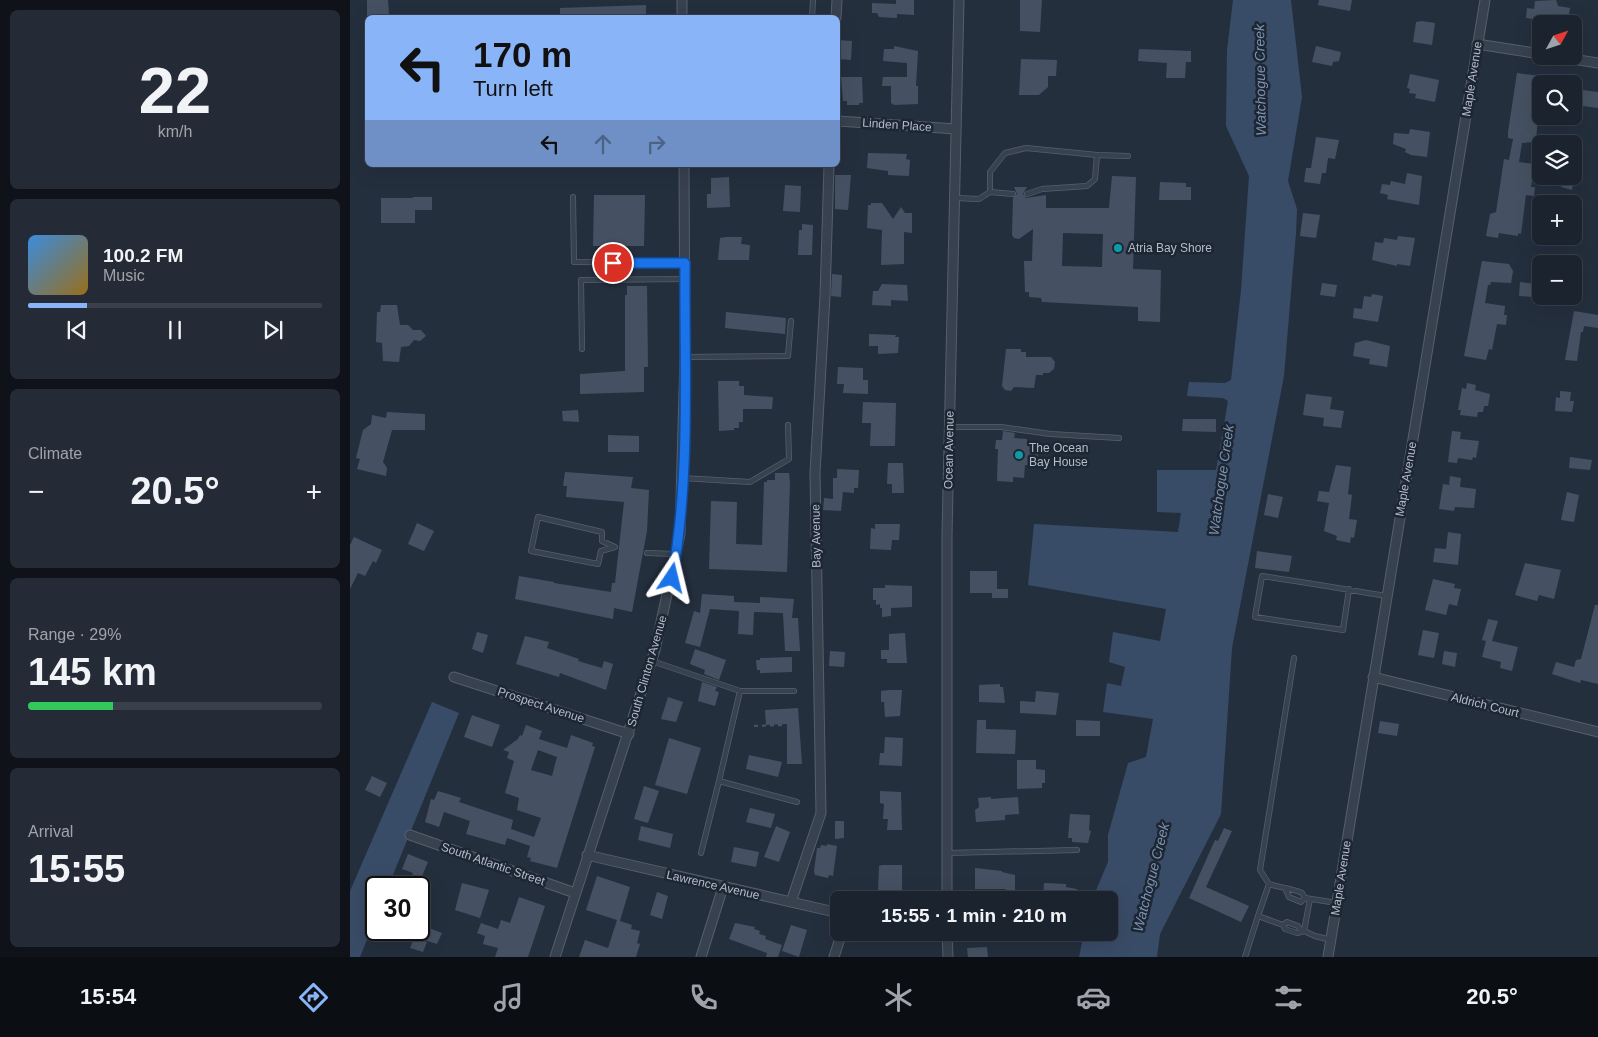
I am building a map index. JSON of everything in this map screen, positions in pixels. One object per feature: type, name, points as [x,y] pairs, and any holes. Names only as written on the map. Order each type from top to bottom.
[{"type":"street","points":[[682,0],[682,15]]},
{"type":"street","points":[[836,15],[837,0]]},
{"type":"street","name":"Ocean Avenue","points":[[947,891],[946,535],[959,0]]},
{"type":"street","name":"Maple Avenue","points":[[1328,957],[1485,0]]},
{"type":"street","points":[[1478,44],[1532,53]]},
{"type":"street","points":[[1582,60],[1598,63]]},
{"type":"street","name":"Linden Place","points":[[840,121],[956,129]]},
{"type":"street","name":"South Clinton Avenue","points":[[555,957],[586,856],[629,734],[652,661],[677,554],[680,534],[685,356],[684,167]]},
{"type":"street","name":"Bay Avenue","points":[[791,902],[821,813],[815,473],[825,296],[829,167]]},
{"type":"street","name":"Prospect Avenue","points":[[454,676],[629,734]]},
{"type":"street","name":"Aldrich Court","points":[[1373,677],[1598,732]]},
{"type":"street","name":"South Atlantic Street","points":[[410,835],[575,893]]},
{"type":"street","name":"Lawrence Avenue","points":[[586,856],[830,911]]},
{"type":"street","points":[[701,957],[724,887]]},
{"type":"street","points":[[834,957],[839,941]]},
{"type":"street","points":[[947,941],[948,957]]},
{"type":"lane","points":[[812,15],[813,0]]},
{"type":"lane","points":[[990,192],[990,172],[1004,153],[1026,148],[1128,156]]},
{"type":"lane","points":[[1027,194],[1042,189],[1087,186],[1095,179],[1097,155]]},
{"type":"lane","points":[[955,198],[979,199],[990,192],[1013,194]]},
{"type":"lane","points":[[574,197],[574,262],[685,263]]},
{"type":"lane","points":[[582,349],[581,280],[684,279]]},
{"type":"lane","points":[[685,356],[788,356],[791,321]]},
{"type":"lane","points":[[682,478],[750,482],[789,458],[788,426]]},
{"type":"lane","points":[[949,427],[1001,427],[1050,434],[1119,438]]},
{"type":"lane","points":[[538,517],[602,532],[602,541],[615,547],[601,551],[598,564],[531,551],[538,517]]},
{"type":"lane","points":[[647,553],[677,554]]},
{"type":"lane","points":[[1349,589],[1343,630],[1255,617],[1262,576],[1349,589],[1386,596]]},
{"type":"lane","points":[[1294,658],[1260,870],[1269,884],[1286,890],[1291,889],[1302,892],[1307,898],[1302,930]]},
{"type":"lane","points":[[652,661],[740,691],[794,691]]},
{"type":"lane","points":[[702,853],[740,691]]},
{"type":"lane","points":[[719,781],[798,802]]},
{"type":"lane","points":[[947,852],[1077,850]]},
{"type":"lane","points":[[1245,957],[1269,884]]},
{"type":"lane","points":[[1286,890],[1289,897],[1301,902],[1307,898],[1337,902]]},
{"type":"lane","points":[[1258,916],[1284,925],[1285,929],[1297,933],[1302,930]]},
{"type":"lane","points":[[1302,930],[1331,940]]},
{"type":"path","points":[[754,726],[784,725]]},
{"type":"water","name":"Watchogue Creek","points":[[1233,0],[1291,0],[1302,97],[1288,181],[1297,209],[1284,376],[1232,648],[1221,814],[1160,934],[1157,957],[1079,957],[1082,941],[1118,941],[1118,891],[1096,891],[1108,862],[1108,835],[1128,763],[1146,757],[1153,719],[1103,712],[1107,683],[1121,686],[1125,667],[1109,662],[1113,632],[1160,641],[1166,609],[1028,585],[1034,524],[1178,532],[1181,513],[1157,512],[1157,470],[1216,470],[1228,401],[1223,398],[1187,396],[1189,382],[1225,383],[1231,380],[1241,290],[1249,176],[1226,126],[1227,50]]},
{"type":"water","points":[[432,702],[459,713],[392,876],[365,876],[366,941],[360,957],[350,957],[350,891]]},
{"type":"building","points":[[367,0],[388,0],[389,14],[367,15]]},
{"type":"building","points":[[896,0],[914,0],[914,15],[897,14],[897,18],[879,17],[877,13],[872,13],[872,3],[896,4]]},
{"type":"building","points":[[1020,0],[1042,0],[1040,32],[1020,31]]},
{"type":"building","points":[[1319,0],[1352,0],[1350,11],[1318,5]]},
{"type":"building","points":[[1556,0],[1558,6],[1570,8],[1569,15],[1532,15],[1532,19],[1526,18],[1527,8],[1534,9],[1535,1]]},
{"type":"building","points":[[646,5],[646,15],[560,15],[560,8]]},
{"type":"building","points":[[1416,22],[1435,23],[1432,45],[1413,42]]},
{"type":"building","points":[[840,40],[852,41],[851,60],[840,59]]},
{"type":"building","points":[[894,46],[918,51],[916,86],[918,86],[918,104],[894,105],[891,103],[891,86],[882,86],[883,77],[907,77],[907,63],[883,61],[884,49],[894,49]]},
{"type":"building","points":[[1316,46],[1341,52],[1339,61],[1333,62],[1332,66],[1312,62]]},
{"type":"building","points":[[1139,49],[1191,51],[1191,62],[1186,62],[1185,78],[1166,78],[1167,63],[1138,61]]},
{"type":"building","points":[[1021,59],[1057,60],[1056,76],[1048,76],[1048,87],[1039,95],[1019,95]]},
{"type":"building","points":[[1517,73],[1533,75],[1532,125],[1537,125],[1537,135],[1532,135],[1532,142],[1522,143],[1519,162],[1532,164],[1531,187],[1535,187],[1534,195],[1526,195],[1521,234],[1518,233],[1518,236],[1499,233],[1498,238],[1486,236],[1490,214],[1496,212],[1504,159],[1509,160],[1513,139],[1508,138]]},
{"type":"building","points":[[1410,74],[1439,80],[1435,102],[1415,98],[1416,94],[1409,93],[1410,89],[1407,88]]},
{"type":"building","points":[[841,77],[862,77],[863,103],[847,105],[847,101],[843,101]]},
{"type":"building","points":[[1583,90],[1598,92],[1598,108],[1582,106]]},
{"type":"building","points":[[1410,129],[1430,132],[1427,157],[1411,155],[1405,152],[1406,149],[1393,144],[1394,133],[1409,134]]},
{"type":"building","points":[[1316,137],[1339,140],[1335,159],[1328,158],[1326,173],[1322,173],[1320,184],[1304,182],[1306,168],[1311,168]]},
{"type":"building","points":[[868,153],[907,154],[906,159],[910,160],[909,176],[888,175],[888,171],[867,168]]},
{"type":"building","points":[[1407,173],[1422,176],[1419,205],[1387,199],[1388,195],[1380,193],[1382,184],[1390,185],[1391,181],[1405,184]]},
{"type":"building","points":[[835,175],[851,175],[848,210],[835,209]]},
{"type":"building","name":"Atria Bay Shore","points":[[1112,176],[1136,177],[1133,269],[1161,270],[1160,322],[1138,321],[1138,307],[1042,302],[1041,298],[1029,297],[1029,292],[1025,292],[1024,261],[1032,261],[1033,229],[1019,239],[1014,238],[1012,235],[1013,198],[1017,194],[1014,187],[1027,187],[1023,194],[1026,198],[1046,195],[1046,208],[1109,208]],"holes":[[[1063,233],[1103,234],[1102,267],[1062,266]]]},
{"type":"building","points":[[729,177],[730,207],[707,208],[707,194],[711,194],[711,178]]},
{"type":"building","points":[[1160,182],[1186,183],[1186,187],[1191,187],[1191,200],[1159,200]]},
{"type":"building","points":[[785,185],[801,186],[800,212],[783,211]]},
{"type":"building","points":[[1561,185],[1573,185],[1572,190],[1561,187]]},
{"type":"building","points":[[594,195],[645,195],[644,246],[593,246]]},
{"type":"building","points":[[432,197],[432,210],[415,210],[415,223],[381,223],[381,198]]},
{"type":"building","points":[[871,203],[882,203],[893,219],[901,207],[905,213],[912,213],[912,233],[904,232],[904,264],[881,265],[882,230],[867,228],[868,205],[871,205]]},
{"type":"building","points":[[1303,213],[1320,215],[1316,238],[1300,236]]},
{"type":"building","points":[[802,224],[813,225],[812,255],[798,255],[799,230],[802,230]]},
{"type":"building","points":[[1398,236],[1415,238],[1410,266],[1397,264],[1397,266],[1372,260],[1375,242],[1383,243],[1384,238],[1397,240]]},
{"type":"building","points":[[742,237],[741,244],[750,245],[749,260],[718,260],[720,238]]},
{"type":"building","points":[[1482,261],[1509,264],[1513,271],[1511,283],[1491,282],[1488,285],[1485,303],[1505,306],[1504,315],[1507,315],[1506,325],[1497,324],[1492,350],[1489,349],[1486,360],[1464,356]]},
{"type":"building","points":[[832,274],[842,275],[841,297],[831,296]]},
{"type":"building","points":[[1520,282],[1532,284],[1532,297],[1519,296]]},
{"type":"building","points":[[1322,283],[1337,285],[1335,297],[1320,295]]},
{"type":"building","points":[[882,284],[907,285],[908,301],[891,300],[891,306],[872,305],[873,291],[878,291]]},
{"type":"building","points":[[627,286],[647,286],[648,367],[644,367],[644,392],[580,394],[580,374],[625,371],[625,295],[627,295]]},
{"type":"building","points":[[1372,294],[1383,296],[1378,322],[1353,318],[1354,308],[1362,309],[1364,296],[1371,297]]},
{"type":"building","points":[[381,305],[397,305],[400,325],[408,325],[413,330],[421,330],[426,336],[420,341],[414,340],[409,346],[401,347],[399,362],[383,361],[382,343],[376,342],[377,312],[380,312]]},
{"type":"building","points":[[1574,311],[1598,315],[1598,328],[1584,326],[1583,332],[1581,332],[1577,361],[1565,360]]},
{"type":"building","points":[[726,312],[786,318],[785,334],[725,328]]},
{"type":"building","points":[[869,334],[896,335],[895,337],[899,337],[898,353],[878,354],[878,346],[869,346]]},
{"type":"building","points":[[1366,340],[1390,346],[1387,367],[1369,364],[1370,359],[1353,356],[1355,343]]},
{"type":"building","points":[[1006,349],[1021,349],[1021,352],[1026,352],[1026,357],[1051,357],[1055,362],[1054,369],[1049,373],[1043,373],[1043,375],[1036,375],[1034,388],[1014,387],[1011,391],[1005,390],[1002,386]]},
{"type":"building","points":[[838,367],[863,368],[863,380],[868,380],[868,394],[843,393],[844,384],[837,384]]},
{"type":"building","points":[[718,381],[739,381],[739,386],[744,386],[744,395],[773,397],[772,409],[743,409],[743,422],[739,422],[739,428],[719,431]]},
{"type":"building","points":[[1467,383],[1476,385],[1475,390],[1490,394],[1488,406],[1484,406],[1483,412],[1478,412],[1477,417],[1460,415],[1461,410],[1458,410],[1462,388],[1466,389]]},
{"type":"building","points":[[1560,391],[1571,392],[1570,401],[1574,401],[1572,412],[1555,411],[1556,397],[1560,398]]},
{"type":"building","points":[[1306,394],[1332,397],[1330,409],[1344,411],[1341,428],[1323,426],[1324,418],[1303,415]]},
{"type":"building","points":[[863,402],[896,403],[895,446],[870,446],[871,423],[862,423]]},
{"type":"building","points":[[578,410],[579,422],[563,421],[562,411]]},
{"type":"building","points":[[387,412],[425,414],[425,430],[392,430],[383,462],[387,468],[386,476],[357,469],[360,459],[356,458],[363,430],[371,424],[372,415],[386,418]]},
{"type":"building","points":[[1183,419],[1216,419],[1216,432],[1182,431]]},
{"type":"building","name":"The Ocean Bay House","points":[[1003,431],[1015,433],[1014,438],[1027,439],[1027,445],[1038,446],[1038,463],[1035,463],[1035,466],[1025,465],[1024,478],[1013,477],[1013,482],[997,481],[998,449],[995,449],[996,440],[1002,440]]},
{"type":"building","points":[[1452,431],[1461,432],[1460,439],[1479,441],[1476,458],[1473,457],[1472,460],[1458,458],[1457,463],[1448,462]]},
{"type":"building","points":[[608,435],[639,436],[639,452],[608,452]]},
{"type":"building","points":[[1570,457],[1592,460],[1590,470],[1569,468]]},
{"type":"building","points":[[888,463],[903,463],[904,493],[892,493],[892,484],[887,484]]},
{"type":"building","points":[[1336,465],[1351,467],[1348,494],[1352,495],[1349,519],[1357,520],[1354,538],[1351,537],[1350,543],[1336,540],[1337,536],[1324,531],[1329,503],[1317,501],[1319,491],[1329,492]]},
{"type":"building","points":[[837,469],[859,470],[858,488],[854,488],[854,493],[843,492],[841,511],[823,510],[824,498],[833,499],[833,478],[837,478]]},
{"type":"building","points":[[565,472],[633,477],[631,488],[649,490],[647,531],[632,612],[614,608],[613,619],[515,599],[519,576],[611,592],[612,583],[615,583],[624,502],[566,497],[567,486],[563,486]]},
{"type":"building","points":[[775,473],[789,473],[787,572],[709,569],[711,501],[737,502],[736,544],[762,545],[764,482],[775,480]]},
{"type":"building","points":[[1450,476],[1461,478],[1460,487],[1476,489],[1474,508],[1455,507],[1454,511],[1439,509],[1443,484],[1449,485]]},
{"type":"building","points":[[1567,492],[1579,495],[1574,522],[1561,520]]},
{"type":"building","points":[[1268,494],[1283,497],[1278,518],[1264,515]]},
{"type":"building","points":[[417,523],[434,531],[424,551],[408,544]]},
{"type":"building","points":[[875,524],[900,524],[899,540],[892,540],[891,550],[870,549],[871,528],[875,529]]},
{"type":"building","points":[[1448,532],[1461,534],[1458,565],[1433,562],[1435,548],[1446,549]]},
{"type":"building","points":[[354,537],[382,550],[376,563],[373,561],[365,576],[358,573],[350,589],[350,545]]},
{"type":"building","points":[[1257,551],[1292,556],[1289,572],[1255,568]]},
{"type":"building","points":[[1525,563],[1561,570],[1554,599],[1539,595],[1537,601],[1515,595]]},
{"type":"building","points":[[970,571],[997,571],[997,589],[1008,589],[1008,598],[992,598],[992,593],[970,593]]},
{"type":"building","points":[[1433,579],[1455,584],[1454,588],[1461,589],[1457,606],[1449,604],[1446,615],[1425,610]]},
{"type":"building","points":[[885,585],[912,586],[912,607],[891,608],[891,616],[882,617],[880,604],[876,605],[876,600],[873,600],[873,588],[885,588]]},
{"type":"building","points":[[702,594],[734,596],[734,602],[760,603],[760,597],[794,599],[792,618],[798,618],[800,651],[785,651],[783,613],[754,612],[753,635],[738,634],[739,611],[710,609],[700,647],[685,643],[694,611],[700,613]]},
{"type":"building","points":[[1595,605],[1598,605],[1598,684],[1581,680],[1580,683],[1552,674],[1556,662],[1574,667],[1576,660],[1581,659]]},
{"type":"building","points":[[1488,619],[1498,621],[1492,641],[1518,647],[1512,671],[1500,668],[1501,662],[1482,657],[1486,641],[1482,640]]},
{"type":"building","points":[[1423,630],[1439,633],[1434,658],[1418,655]]},
{"type":"building","points":[[477,632],[488,635],[483,653],[472,649]]},
{"type":"building","points":[[905,633],[907,663],[887,663],[887,659],[881,659],[881,650],[889,650],[889,634]]},
{"type":"building","points":[[525,636],[549,642],[547,648],[579,659],[578,661],[602,668],[604,661],[613,664],[606,690],[560,673],[559,677],[516,664]]},
{"type":"building","points":[[695,649],[726,660],[719,680],[704,674],[705,670],[690,664]]},
{"type":"building","points":[[830,651],[845,652],[844,667],[829,666]]},
{"type":"building","points":[[1444,651],[1457,653],[1455,667],[1442,664]]},
{"type":"building","points":[[792,657],[792,672],[760,673],[760,670],[757,670],[756,660],[760,660],[760,658]]},
{"type":"building","points":[[702,682],[717,687],[715,691],[719,692],[715,706],[698,701]]},
{"type":"building","points":[[1000,684],[1000,687],[1003,687],[1005,703],[979,702],[979,685]]},
{"type":"building","points":[[902,690],[900,716],[885,717],[884,702],[881,702],[881,691]]},
{"type":"building","points":[[1036,691],[1059,693],[1056,715],[1020,713],[1020,701],[1035,702]]},
{"type":"building","points":[[668,697],[683,702],[676,722],[661,719]]},
{"type":"building","points":[[798,708],[802,764],[787,764],[787,724],[766,725],[765,710]]},
{"type":"building","points":[[472,715],[500,725],[492,747],[464,737]]},
{"type":"building","points":[[977,720],[986,720],[986,729],[1016,730],[1015,754],[976,753]]},
{"type":"building","points":[[1076,720],[1100,721],[1100,736],[1076,736]]},
{"type":"building","points":[[1380,721],[1399,724],[1397,736],[1378,733]]},
{"type":"building","points":[[526,725],[542,731],[539,739],[567,748],[571,735],[593,743],[592,746],[595,747],[557,868],[530,861],[531,858],[527,857],[530,846],[507,838],[505,845],[466,834],[470,821],[444,812],[439,827],[425,822],[431,799],[434,800],[438,791],[461,798],[459,802],[513,820],[511,829],[534,837],[541,818],[517,810],[519,798],[505,793],[514,761],[507,758],[509,752],[503,750],[518,739],[520,735],[522,736]],"holes":[[[538,750],[557,757],[552,776],[531,770]]]},
{"type":"building","points":[[885,737],[903,738],[902,766],[879,765],[880,753],[884,753]]},
{"type":"building","points":[[669,738],[701,748],[687,794],[655,785]]},
{"type":"building","points":[[749,755],[782,762],[778,777],[746,769]]},
{"type":"building","points":[[1017,760],[1036,760],[1036,769],[1045,770],[1045,783],[1042,783],[1042,788],[1017,789]]},
{"type":"building","points":[[372,776],[387,783],[380,797],[365,790]]},
{"type":"building","points":[[644,786],[659,791],[648,823],[634,819]]},
{"type":"building","points":[[880,791],[901,792],[902,830],[887,830],[888,819],[883,819],[884,804],[880,803]]},
{"type":"building","points":[[991,797],[991,799],[1018,797],[1019,814],[1005,815],[1005,820],[976,822],[975,810],[979,807],[978,798]]},
{"type":"building","points":[[750,808],[775,814],[771,828],[746,822]]},
{"type":"building","points":[[1070,814],[1090,815],[1089,830],[1091,831],[1088,843],[1072,842],[1072,838],[1068,838]]},
{"type":"building","points":[[835,821],[844,821],[844,838],[835,839]]},
{"type":"building","points":[[641,826],[673,834],[670,848],[638,840]]},
{"type":"building","points":[[776,826],[790,832],[779,862],[764,857]]},
{"type":"building","points":[[1224,828],[1232,831],[1206,887],[1249,906],[1241,922],[1189,898],[1215,840],[1218,841]]},
{"type":"building","points":[[827,844],[837,846],[833,876],[829,875],[828,878],[815,875],[814,871],[817,848],[820,848],[821,845],[827,846]]},
{"type":"building","points":[[734,847],[759,852],[756,867],[731,862]]},
{"type":"building","points":[[408,854],[428,862],[422,876],[412,876],[413,873],[402,869]]},
{"type":"building","points":[[902,865],[902,891],[878,891],[879,866]]},
{"type":"building","points":[[975,868],[1002,871],[1015,875],[1015,891],[1006,891],[1006,889],[975,889]]},
{"type":"building","points":[[597,876],[630,887],[620,921],[632,925],[631,929],[640,931],[637,943],[640,944],[636,957],[579,957],[585,940],[608,948],[617,920],[586,910]]},
{"type":"building","points":[[462,883],[489,890],[480,918],[455,910]]},
{"type":"building","points":[[1044,883],[1066,884],[1066,887],[1077,889],[1077,891],[1044,891]]},
{"type":"building","points":[[657,892],[668,896],[662,919],[650,915]]},
{"type":"building","points":[[519,897],[545,906],[528,957],[495,957],[498,948],[483,944],[485,936],[477,933],[481,923],[498,929],[501,920],[510,923]]},
{"type":"building","points":[[735,923],[755,927],[754,929],[760,931],[759,934],[766,936],[765,939],[782,945],[778,957],[766,957],[767,953],[729,939]]},
{"type":"building","points":[[791,925],[807,930],[799,957],[782,951]]},
{"type":"building","points":[[430,928],[442,933],[437,944],[427,941],[430,941]]},
{"type":"building","points":[[413,941],[427,942],[423,952],[410,948]]},
{"type":"building","points":[[987,947],[988,957],[968,957],[967,948]]},
{"type":"place","name":"Atria Bay Shore","points":[[1118,248]]},
{"type":"place","name":"The Ocean Bay House","points":[[1019,455]]},
{"type":"route","points":[[613,263],[685,263],[685,356],[680,534],[672,578]]}]
